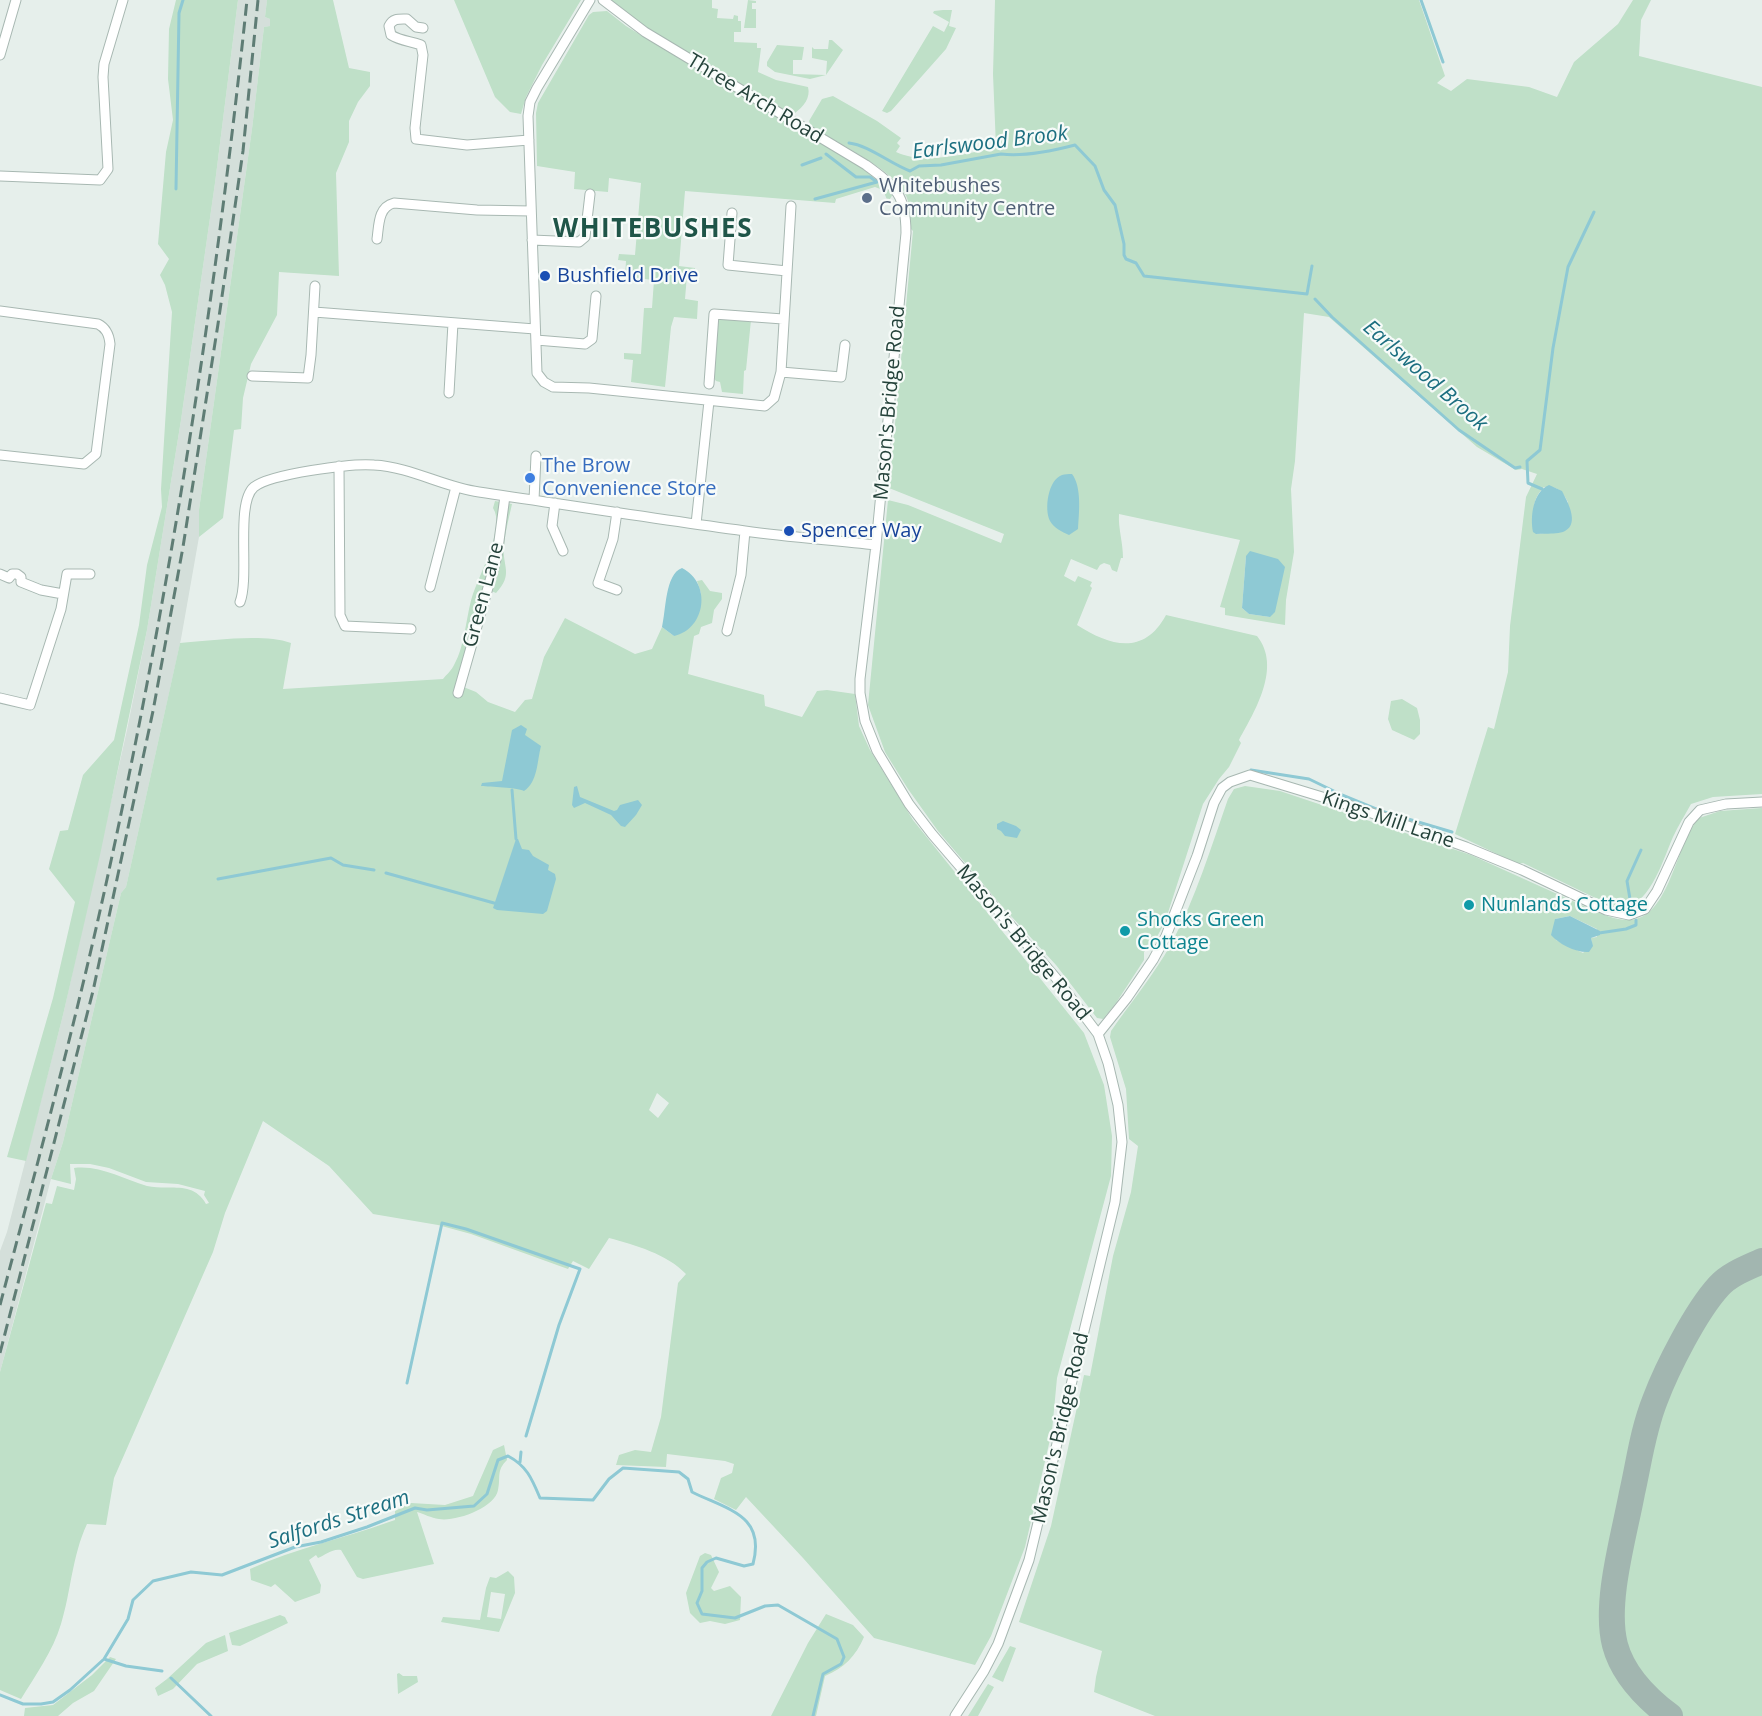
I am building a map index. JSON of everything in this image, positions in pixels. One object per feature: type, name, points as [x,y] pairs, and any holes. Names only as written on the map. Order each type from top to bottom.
[{"type":"street","points":[[0,55],[16,0]]},
{"type":"street","points":[[0,176],[100,180],[108,169],[104,118],[104,64],[123,0]]},
{"type":"street","points":[[591,0],[530,102],[528,116],[537,373],[543,382],[553,387],[589,388],[765,406],[774,398],[782,372],[783,319],[791,206]]},
{"type":"street","name":"Three Arch Road","points":[[603,0],[645,32],[866,165],[894,188],[903,202]]},
{"type":"street","points":[[423,28],[416,27],[407,20],[395,19],[389,26],[391,35],[400,41],[421,45],[423,55],[415,128],[416,139],[467,145],[529,140]]},
{"type":"street","points":[[532,240],[579,242],[585,237],[590,194]]},
{"type":"street","name":"Mason's Bridge Road","points":[[903,202],[906,233],[860,693],[865,721],[876,751],[909,804],[1056,978],[1098,1034],[1118,1105],[1122,1142],[1115,1202],[1029,1560],[998,1644],[984,1671],[955,1716]]},
{"type":"street","points":[[377,238],[382,211],[386,205],[394,203],[477,210],[531,211]]},
{"type":"street","points":[[732,213],[728,265],[787,271]]},
{"type":"street","points":[[252,376],[308,378],[315,286]]},
{"type":"street","points":[[536,340],[585,344],[592,339],[596,296]]},
{"type":"street","points":[[0,311],[98,324],[108,333],[110,344],[96,454],[84,464],[0,455]]},
{"type":"street","points":[[314,312],[535,329]]},
{"type":"street","points":[[709,384],[714,314],[783,319]]},
{"type":"street","points":[[449,393],[453,323]]},
{"type":"street","points":[[782,372],[842,377],[845,345]]},
{"type":"street","points":[[696,524],[709,401]]},
{"type":"street","points":[[534,500],[536,456]]},
{"type":"street","points":[[240,602],[244,585],[244,519],[247,498],[252,489],[261,483],[339,466],[393,467],[415,472],[456,487],[505,496],[745,531],[876,545]]},
{"type":"street","points":[[339,466],[340,615],[345,626],[411,629]]},
{"type":"street","points":[[430,587],[456,487]]},
{"type":"street","name":"Green Lane","points":[[458,693],[497,556],[505,496]]},
{"type":"street","points":[[555,503],[552,526],[563,551]]},
{"type":"street","points":[[617,512],[613,539],[598,583],[617,590]]},
{"type":"street","points":[[727,632],[741,575],[745,531]]},
{"type":"street","points":[[0,574],[9,578],[16,573],[21,577],[21,582],[41,590],[63,594]]},
{"type":"street","points":[[0,698],[30,705],[49,648],[63,594],[63,573],[90,574]]},
{"type":"street","name":"Kings Mill Lane","points":[[1098,1034],[1127,998],[1166,936],[1197,856],[1214,803],[1222,788],[1230,782],[1250,775],[1355,807],[1497,860],[1606,910],[1624,915],[1637,913],[1649,904],[1685,830],[1696,813],[1708,807],[1762,802]]},
{"type":"shaded area","points":[[238,0],[267,0],[265,17],[270,19],[270,26],[264,27],[199,510],[199,537],[181,639],[126,887],[121,893],[63,1142],[0,1372],[0,1251],[7,1232],[63,1015],[147,630],[181,420],[215,183]]},
{"type":"green space","points":[[176,0],[238,0],[215,183],[181,420],[147,630],[100,855],[26,1161],[7,1157],[53,998],[75,902],[49,869],[60,831],[68,830],[83,775],[114,740],[139,625],[147,565],[162,507],[161,489],[172,312],[160,275],[169,259],[158,244],[166,152],[173,120],[168,79],[169,29]]},
{"type":"green space","points":[[267,0],[333,0],[349,68],[370,72],[370,86],[358,102],[349,121],[349,142],[336,173],[339,276],[279,272],[277,315],[251,364],[243,398],[241,429],[234,430],[223,518],[199,537],[199,510],[264,27],[270,26],[270,19],[265,17]]},
{"type":"green space","points":[[454,0],[581,0],[542,65],[526,97],[521,114],[510,112],[495,97]]},
{"type":"green space","points":[[609,0],[712,0],[712,8],[718,9],[717,18],[733,19],[734,15],[738,16],[738,21],[741,21],[741,32],[734,32],[734,42],[757,43],[757,48],[761,48],[758,72],[776,80],[808,87],[806,102],[795,113],[788,114],[645,28]]},
{"type":"green space","points":[[748,0],[756,1],[752,3],[752,9],[756,9],[756,28],[744,28]]},
{"type":"green space","points":[[995,0],[1419,0],[1445,76],[1437,83],[1451,91],[1467,79],[1529,87],[1557,97],[1574,62],[1618,24],[1633,0],[1651,0],[1641,20],[1639,56],[1762,87],[1762,794],[1713,797],[1691,804],[1652,883],[1636,903],[1626,907],[1614,907],[1523,863],[1518,864],[1455,834],[1488,727],[1494,729],[1508,672],[1510,626],[1526,497],[1537,474],[1522,469],[1516,470],[1477,447],[1329,317],[1304,313],[1295,461],[1291,489],[1294,552],[1286,600],[1285,625],[1225,615],[1225,608],[1220,607],[1240,540],[1119,514],[1123,558],[1121,558],[1117,572],[1104,563],[1097,570],[1071,559],[1064,576],[1075,582],[1078,576],[1092,582],[1090,586],[1092,588],[1077,625],[1102,638],[1114,642],[1137,642],[1157,628],[1166,615],[1257,636],[1264,648],[1267,661],[1267,675],[1263,689],[1239,740],[1241,743],[1229,767],[1203,804],[1165,922],[1152,946],[1144,952],[1144,960],[1116,1003],[1103,1019],[1097,1018],[1056,965],[938,831],[885,752],[868,705],[888,500],[908,505],[1001,543],[1004,534],[889,488],[913,231],[909,205],[904,192],[887,174],[862,156],[811,127],[809,121],[822,99],[833,96],[877,121],[901,138],[897,143],[900,146],[896,152],[907,156],[946,157],[996,147],[993,74]],"holes":[[[1544,487],[1559,490],[1568,502],[1556,532],[1536,534],[1534,515],[1536,498]],[[1246,556],[1270,617],[1249,614],[1242,608]]]},
{"type":"green space","points":[[952,10],[949,26],[956,28],[946,49],[891,111],[887,113],[882,111],[933,26],[944,32],[949,22],[933,13]]},
{"type":"green space","points":[[607,11],[660,47],[861,167],[893,194],[888,202],[883,190],[875,187],[836,199],[835,203],[685,191],[679,266],[695,268],[695,275],[687,275],[685,299],[698,301],[697,319],[674,317],[665,387],[631,382],[633,360],[624,359],[624,353],[641,354],[644,308],[652,308],[654,280],[625,277],[626,261],[618,260],[619,254],[635,255],[641,183],[609,178],[608,192],[574,189],[575,172],[537,166],[536,113],[538,103],[589,15],[593,12]]},
{"type":"green space","points":[[829,40],[832,40],[843,50],[826,75],[827,61],[812,58],[812,47],[828,49]]},
{"type":"green space","points":[[777,45],[804,47],[802,60],[793,60],[793,74],[826,75],[810,79],[775,72],[767,66],[767,62]]},
{"type":"green space","points":[[721,318],[751,320],[743,394],[722,392],[720,382],[713,377],[718,321]]},
{"type":"green space","points":[[495,501],[512,504],[504,547],[505,580],[496,593],[484,588],[456,684],[476,692],[488,702],[515,712],[525,700],[532,699],[544,657],[565,618],[635,654],[652,649],[662,627],[674,636],[701,593],[697,581],[702,580],[710,591],[722,593],[722,599],[714,610],[712,623],[701,627],[699,634],[694,636],[688,674],[764,695],[765,706],[802,717],[817,691],[855,694],[859,726],[870,750],[913,820],[1084,1033],[1104,1085],[1112,1136],[1111,1176],[1057,1378],[1052,1431],[1025,1547],[991,1636],[975,1665],[874,1638],[746,1497],[736,1510],[714,1499],[721,1478],[732,1473],[734,1464],[667,1454],[666,1467],[616,1465],[619,1455],[635,1450],[651,1452],[661,1417],[678,1283],[686,1274],[670,1261],[650,1251],[609,1238],[589,1269],[573,1261],[568,1269],[471,1234],[438,1225],[373,1214],[329,1166],[263,1121],[225,1213],[213,1252],[114,1478],[106,1525],[87,1524],[78,1549],[58,1634],[21,1699],[0,1690],[0,1372],[46,1203],[52,1204],[57,1186],[74,1190],[76,1179],[74,1168],[84,1168],[102,1171],[147,1186],[187,1189],[201,1197],[206,1204],[209,1203],[204,1195],[205,1191],[178,1184],[146,1182],[109,1168],[90,1164],[70,1164],[71,1184],[51,1179],[63,1142],[121,893],[126,887],[180,643],[266,638],[291,643],[283,689],[443,679],[452,669],[458,657],[472,597],[494,539],[496,516],[493,508]],"holes":[[[657,1093],[669,1103],[658,1118],[649,1110]]]},
{"type":"green space","points":[[1402,699],[1417,708],[1420,734],[1414,740],[1392,730],[1388,719],[1391,701]]},
{"type":"green space","points":[[1245,786],[1280,791],[1471,855],[1597,912],[1616,919],[1628,920],[1642,917],[1663,895],[1691,830],[1699,818],[1720,811],[1762,808],[1762,1255],[1731,1269],[1716,1281],[1681,1336],[1647,1406],[1631,1473],[1607,1603],[1607,1635],[1611,1650],[1627,1682],[1646,1703],[1662,1716],[1155,1716],[1094,1692],[1102,1651],[1019,1622],[1051,1526],[1084,1375],[1090,1376],[1113,1256],[1131,1192],[1138,1146],[1129,1139],[1126,1089],[1110,1037],[1111,1031],[1157,967],[1180,927],[1228,799],[1234,789]],"holes":[[[1570,916],[1597,929],[1597,937],[1591,938],[1592,943],[1583,953],[1556,940],[1555,919]]]},
{"type":"green space","points":[[1762,1267],[1762,1716],[1679,1716],[1646,1686],[1632,1667],[1621,1642],[1617,1612],[1629,1539],[1656,1409],[1676,1366],[1719,1294],[1734,1281]]},
{"type":"green space","points":[[504,1445],[507,1460],[500,1471],[498,1490],[490,1503],[455,1518],[439,1519],[417,1512],[434,1564],[363,1579],[357,1577],[341,1550],[332,1551],[318,1558],[316,1555],[309,1560],[321,1585],[320,1593],[295,1602],[275,1584],[271,1587],[251,1580],[250,1569],[284,1555],[395,1520],[395,1511],[411,1503],[445,1505],[473,1496],[493,1450]]},
{"type":"green space","points":[[705,1553],[711,1555],[719,1572],[711,1588],[714,1591],[730,1586],[741,1597],[740,1620],[725,1624],[710,1621],[700,1623],[690,1613],[686,1593],[700,1556]]},
{"type":"green space","points":[[508,1571],[514,1577],[515,1593],[499,1632],[441,1622],[443,1617],[480,1620],[490,1577],[496,1578]],"holes":[[[491,1592],[505,1594],[501,1619],[487,1617]]]},
{"type":"green space","points":[[826,1614],[853,1625],[864,1637],[861,1644],[849,1661],[825,1676],[816,1716],[771,1716],[808,1643]]},
{"type":"green space","points":[[280,1615],[285,1617],[288,1623],[240,1646],[232,1645],[229,1633]]},
{"type":"green space","points":[[225,1635],[228,1651],[197,1664],[173,1689],[158,1696],[155,1688],[206,1643]]},
{"type":"green space","points":[[1010,1646],[1016,1648],[1003,1682],[992,1677]]},
{"type":"green space","points":[[110,1657],[116,1659],[94,1691],[73,1703],[58,1716],[24,1716],[25,1708],[53,1705],[92,1675]]},
{"type":"green space","points":[[397,1674],[403,1676],[417,1676],[418,1682],[398,1694]]},
{"type":"green space","points":[[988,1684],[994,1687],[978,1716],[968,1716]]},
{"type":"water","points":[[1072,474],[1079,493],[1079,515],[1078,529],[1069,535],[1056,528],[1050,521],[1047,502],[1050,489],[1057,478]]},
{"type":"water","points":[[1549,485],[1562,491],[1571,512],[1572,523],[1562,532],[1536,534],[1532,526],[1534,505],[1539,493]]},
{"type":"water","points":[[1250,551],[1278,559],[1285,567],[1275,612],[1270,617],[1249,614],[1242,608],[1246,556]]},
{"type":"water","points":[[682,568],[692,575],[698,584],[701,605],[699,615],[693,625],[685,632],[674,636],[662,627],[669,585],[676,572]]},
{"type":"water","points":[[521,725],[527,729],[525,735],[541,746],[536,771],[529,787],[524,791],[481,786],[482,783],[502,781],[512,730]]},
{"type":"water","points":[[577,786],[580,797],[614,811],[620,805],[638,800],[642,805],[625,827],[621,826],[611,815],[585,803],[574,808],[572,805],[574,787]]},
{"type":"water","points":[[1003,821],[1021,830],[1017,838],[1005,836],[997,829],[997,824]]},
{"type":"water","points":[[516,839],[522,849],[529,850],[533,856],[549,865],[548,870],[555,874],[556,879],[547,911],[543,914],[493,908]]},
{"type":"water","points":[[1570,916],[1600,931],[1600,935],[1591,938],[1593,946],[1589,952],[1568,947],[1551,935],[1555,919]]},
{"type":"waterway","points":[[176,189],[179,13],[183,0]]},
{"type":"waterway","points":[[1421,0],[1443,62]]},
{"type":"waterway","name":"Earlswood Brook","points":[[849,143],[864,147],[910,171],[919,166],[941,165],[1001,154],[1038,153],[1075,145],[1095,166],[1104,190],[1115,205],[1126,259],[1136,263],[1144,276],[1307,294],[1312,266]]},
{"type":"waterway","points":[[815,199],[877,182],[870,177],[856,177],[826,154]]},
{"type":"waterway","name":"Earlswood Brook","points":[[802,165],[821,158]]},
{"type":"waterway","points":[[1542,489],[1528,483],[1527,461],[1540,450],[1553,348],[1568,267],[1594,212]]},
{"type":"waterway","name":"Earlswood Brook","points":[[1315,299],[1332,317],[1459,430],[1515,468],[1520,467]]},
{"type":"waterway","points":[[1251,770],[1309,779],[1381,811],[1452,832]]},
{"type":"waterway","points":[[512,790],[516,839]]},
{"type":"waterway","points":[[1631,905],[1627,881],[1641,850]]},
{"type":"waterway","points":[[218,879],[331,858],[343,865],[374,870]]},
{"type":"waterway","points":[[386,873],[494,903]]},
{"type":"waterway","points":[[1599,933],[1626,929],[1636,925],[1636,920]]},
{"type":"waterway","points":[[407,1383],[442,1223],[466,1229],[580,1269],[559,1325],[526,1436]]},
{"type":"waterway","points":[[520,1462],[521,1452]]},
{"type":"waterway","name":"Salfords Stream","points":[[0,1695],[23,1704],[41,1704],[53,1702],[70,1690],[104,1659],[128,1619],[133,1600],[153,1581],[191,1572],[222,1575],[295,1547],[321,1542],[415,1508],[427,1510],[474,1506],[487,1494],[498,1460],[508,1456],[524,1469],[540,1498],[593,1500],[609,1479],[623,1468],[679,1472],[688,1479],[692,1492],[741,1516],[749,1524],[754,1535],[756,1548],[753,1564],[744,1566],[716,1558],[707,1562],[702,1568],[702,1591],[697,1603],[702,1614],[735,1618],[765,1606],[778,1605],[837,1639],[844,1657],[841,1664],[823,1674],[813,1716]]},
{"type":"waterway","points":[[104,1659],[126,1666],[162,1671]]},
{"type":"waterway","points":[[171,1678],[211,1716]]},
{"type":"taxiway","points":[[1670,1716],[1636,1685],[1615,1645],[1612,1628],[1613,1590],[1620,1549],[1647,1423],[1674,1356],[1701,1310],[1719,1286],[1733,1275],[1762,1261]]},
{"type":"railway","points":[[0,1305],[94,937],[151,664],[206,333],[247,0]]},
{"type":"railway","points":[[0,1353],[93,991],[153,711],[183,547],[218,324],[243,151],[258,0]]},
{"type":"place","name":"Whitebushes Community Centre","points":[[867,198]]},
{"type":"place","name":"Bushfield Drive","points":[[545,276]]},
{"type":"place","name":"The Brow Convenience Store","points":[[530,478]]},
{"type":"place","name":"Spencer Way","points":[[789,531]]},
{"type":"place","name":"Nunlands Cottage","points":[[1469,905]]},
{"type":"place","name":"Shocks Green Cottage","points":[[1125,931]]},
{"type":"district","name":"WHITEBUSHES","points":[[653,230]]}]
